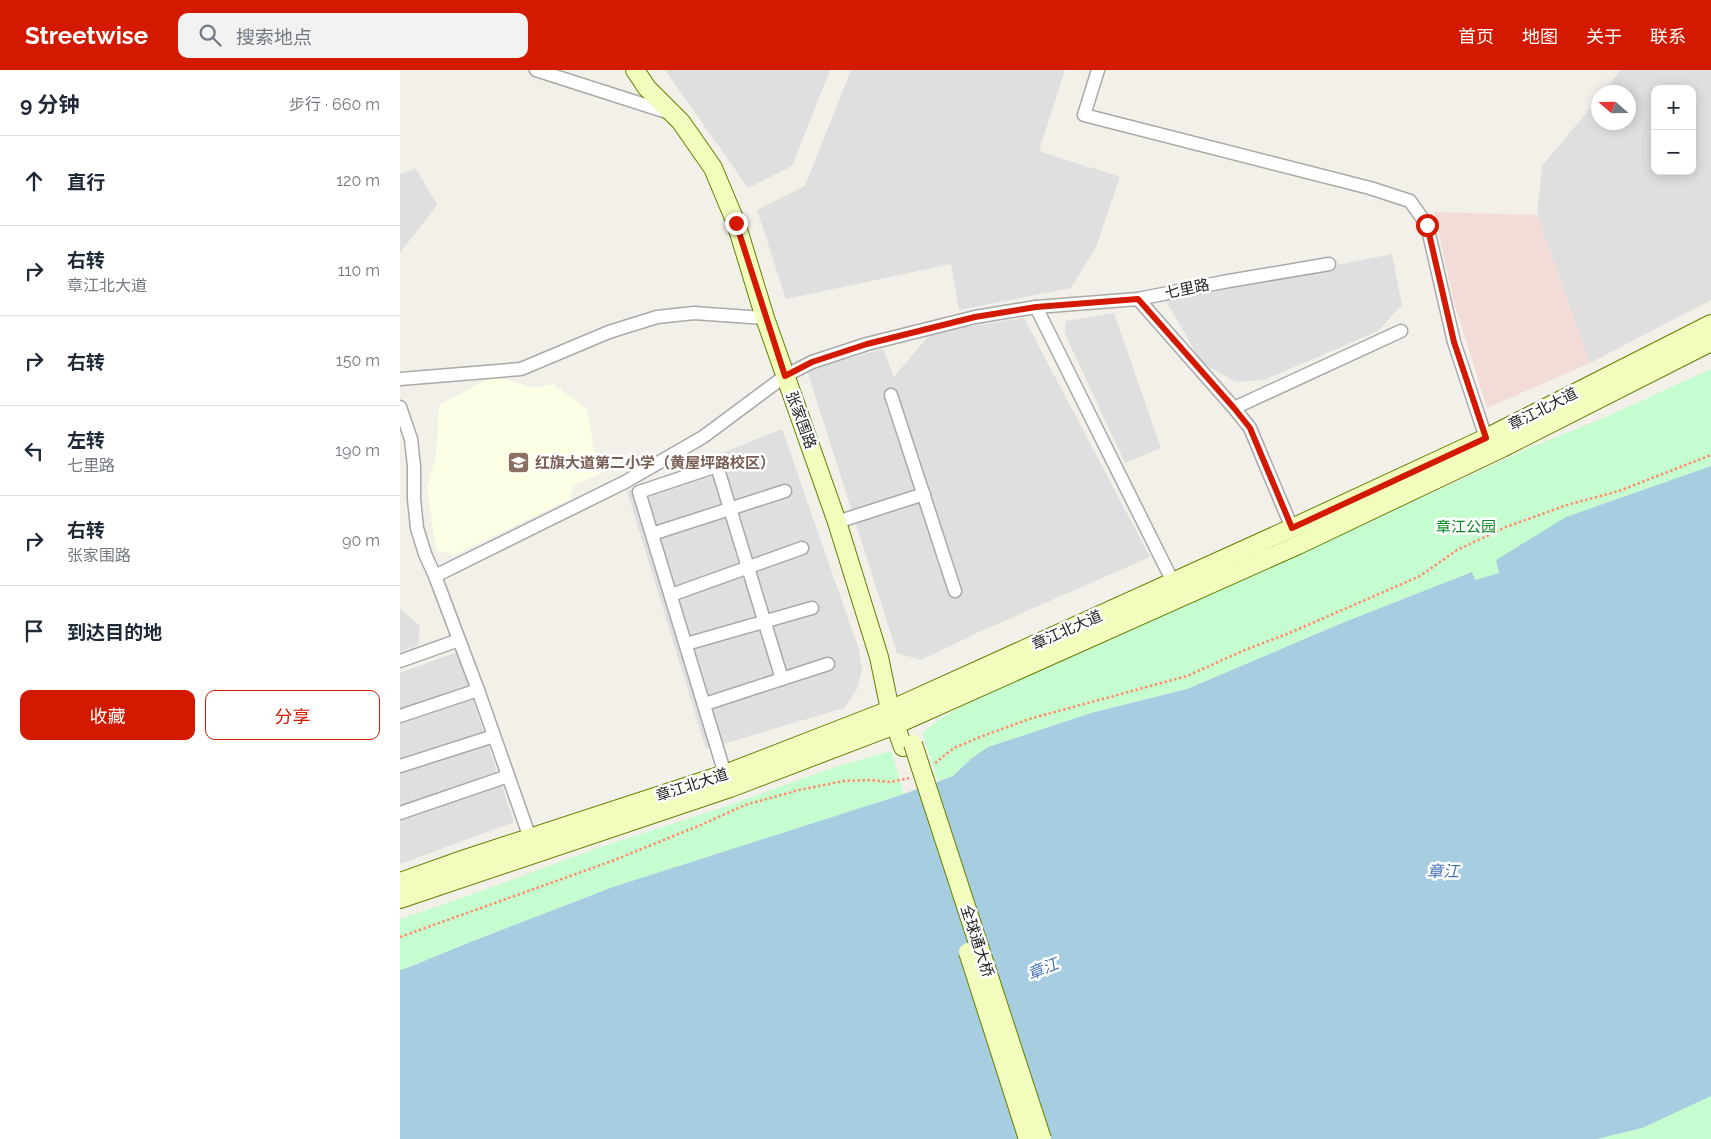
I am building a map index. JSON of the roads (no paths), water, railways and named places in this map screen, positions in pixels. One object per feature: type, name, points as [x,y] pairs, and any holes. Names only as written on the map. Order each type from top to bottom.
[{"type":"main road","name":"张家围路","points":[[635,70],[647,88],[681,122],[713,168],[736,223],[765,318],[837,522],[908,745]]},
{"type":"main road","name":"章江北大道","points":[[400,882],[898,715],[1173,582],[1486,438],[1711,324]]},
{"type":"main road","name":"章江北大道","points":[[400,899],[730,788],[1298,545],[1502,448],[1711,342]]},
{"type":"main road","name":"全球通大桥","points":[[908,745],[1028,1139]]},
{"type":"main road","name":"全球通大桥","points":[[908,745],[1042,1139]]},
{"type":"street","points":[[536,70],[674,114]]},
{"type":"street","points":[[1098,70],[1084,115],[1370,188],[1410,201],[1427,225],[1454,342],[1486,438]]},
{"type":"street","name":"七里路","points":[[435,576],[625,482],[703,437],[785,376],[812,362],[867,344],[966,319],[1036,307],[1138,299],[1329,264]]},
{"type":"street","points":[[1138,299],[1250,428],[1292,528]]},
{"type":"street","points":[[1036,307],[1173,582]]},
{"type":"street","points":[[400,379],[521,369],[609,332],[657,317],[694,313],[765,318]]},
{"type":"street","points":[[1234,408],[1401,331]]},
{"type":"street","points":[[891,395],[955,591]]},
{"type":"street","points":[[400,407],[411,438],[417,528],[425,554],[478,690],[530,838]]},
{"type":"street","points":[[725,774],[639,492],[717,466],[782,679]]},
{"type":"street","points":[[652,534],[785,491]]},
{"type":"street","points":[[837,522],[924,494]]},
{"type":"street","points":[[671,595],[802,548]]},
{"type":"street","points":[[686,644],[812,608]]},
{"type":"street","points":[[400,661],[459,640]]},
{"type":"street","points":[[705,704],[828,664]]},
{"type":"street","points":[[400,716],[478,690]]},
{"type":"street","points":[[400,766],[494,736]]},
{"type":"street","points":[[400,813],[508,776]]},
{"type":"water","name":"章江","points":[[1711,466],[1711,1096],[1642,1128],[1597,1139],[400,1139],[400,970],[613,887],[904,794],[953,776],[971,759],[988,747],[1091,713],[1187,689],[1347,621],[1472,572],[1475,580],[1499,573],[1496,560],[1566,517]]},
{"type":"place","name":"红旗大道第二小学（黄屋坪路校区）","points":[[519,463]]},
{"type":"park label","name":"章江公园","points":[[1466,527]]}]
